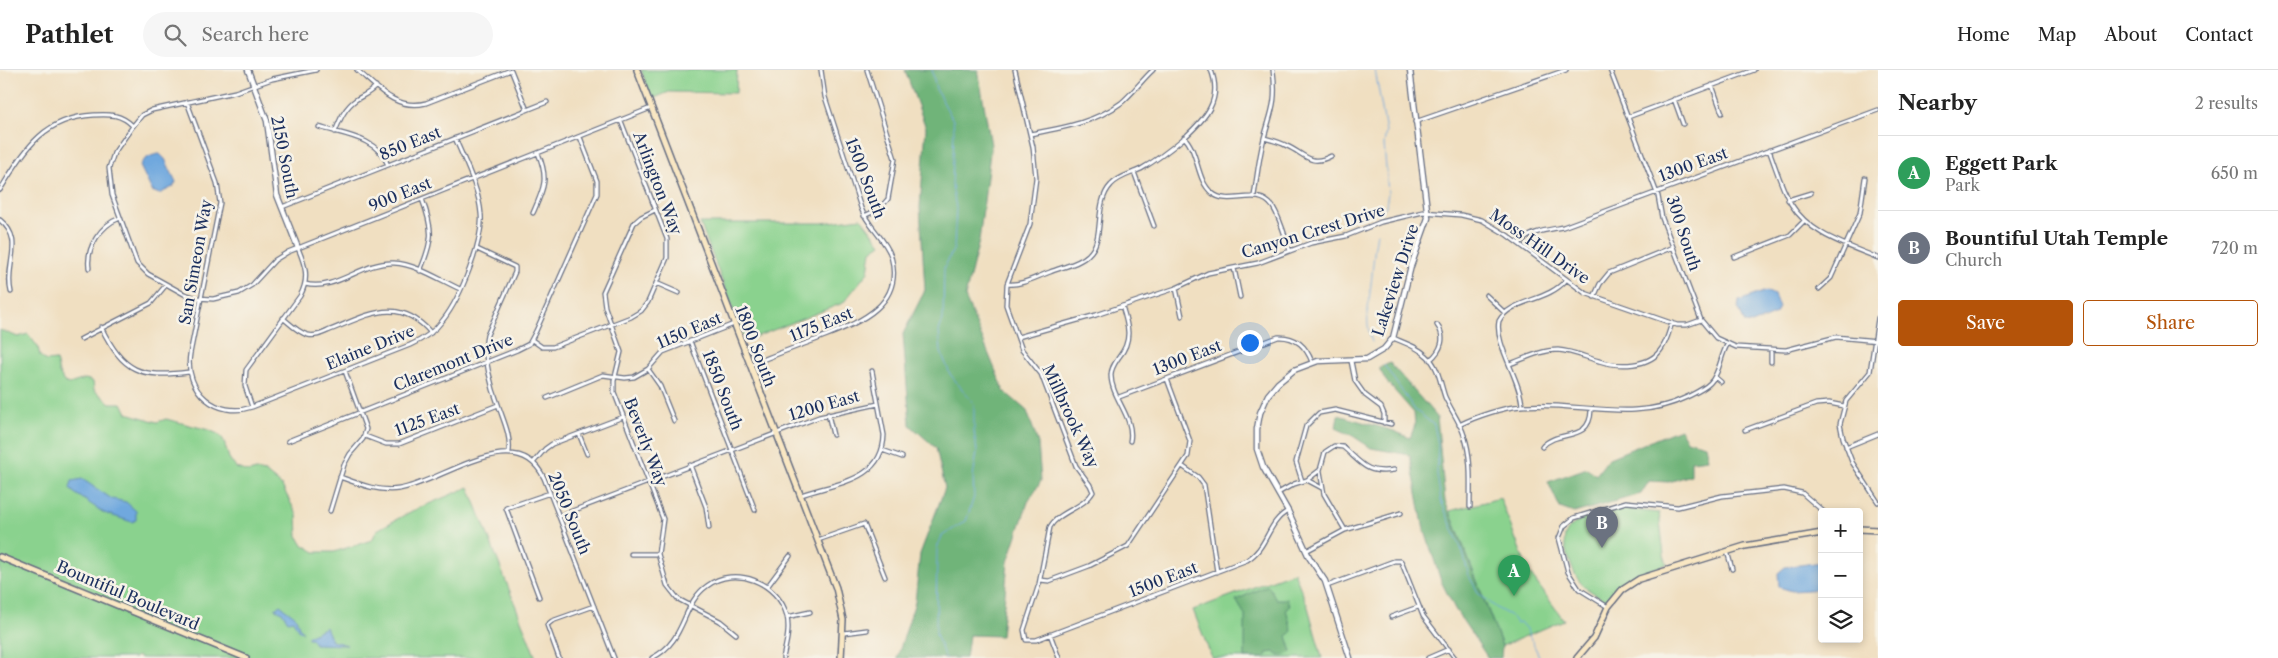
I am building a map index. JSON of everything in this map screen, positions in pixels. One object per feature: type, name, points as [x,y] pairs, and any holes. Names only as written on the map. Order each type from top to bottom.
[{"type":"main road","name":"1800 South","points":[[637,70],[801,495],[841,604],[844,633],[841,658]]},
{"type":"main road","points":[[1863,529],[1878,530]]},
{"type":"main road","points":[[1577,658],[1594,638],[1608,607],[1622,590],[1639,579],[1757,543],[1818,534]]},
{"type":"main road","name":"Bountiful Boulevard","points":[[0,557],[246,658]]},
{"type":"street","name":"2150 South","points":[[248,70],[267,121],[276,190],[298,248]]},
{"type":"street","name":"900 East","points":[[316,70],[272,79],[235,92],[152,110],[142,116],[133,126],[116,149],[109,168],[110,189],[139,266],[148,274],[187,295],[219,299],[243,291],[259,279],[275,260],[298,248],[652,108]]},
{"type":"street","points":[[356,70],[394,101],[408,105],[417,104],[511,70],[527,110]]},
{"type":"street","name":"1500 South","points":[[821,70],[825,97],[864,216],[870,227],[885,244],[891,257],[893,274],[889,291]]},
{"type":"street","points":[[864,216],[880,209],[888,198],[895,159],[867,70]]},
{"type":"street","name":"Millbrook Way","points":[[1015,70],[1035,154],[1036,178],[1032,216],[1007,284],[1006,305],[1025,355],[1042,374],[1076,466],[1090,484],[1092,492],[1089,497],[1057,518],[1051,525],[1040,580],[1024,630],[1026,640]]},
{"type":"street","points":[[1030,134],[1072,126],[1097,118],[1121,102],[1153,70]]},
{"type":"street","points":[[1007,284],[1020,283],[1088,256],[1096,245],[1105,194],[1116,180],[1158,158],[1184,138],[1202,121],[1211,108],[1215,89],[1211,70]]},
{"type":"street","points":[[1254,196],[1264,138],[1274,107],[1275,92],[1272,70]]},
{"type":"street","name":"Lakeview Drive","points":[[1350,658],[1327,586],[1306,551],[1288,511],[1264,472],[1258,454],[1256,435],[1259,417],[1266,400],[1278,383],[1294,370],[1312,362],[1364,360],[1384,350],[1393,338],[1411,266],[1427,221],[1428,212],[1415,122],[1410,70]]},
{"type":"street","points":[[1415,122],[1553,72],[1566,70]]},
{"type":"street","name":"300 South","points":[[1610,70],[1656,191],[1661,214],[1701,320]]},
{"type":"street","points":[[1628,117],[1754,70]]},
{"type":"street","points":[[1712,85],[1722,113]]},
{"type":"street","points":[[335,132],[348,106],[369,93],[376,86]]},
{"type":"street","points":[[1674,99],[1683,124]]},
{"type":"street","name":"San Simeon Way","points":[[187,102],[217,183],[220,197],[219,216],[189,359],[189,372]]},
{"type":"street","name":"850 East","points":[[282,207],[547,102]]},
{"type":"street","name":"1300 East","points":[[1519,244],[1524,238],[1540,232],[1563,227],[1878,110]]},
{"type":"street","points":[[0,190],[28,147],[40,135],[58,124],[76,117],[107,114],[122,117],[133,126]]},
{"type":"street","name":"Arlington Way","points":[[532,340],[542,346],[553,347],[611,325],[641,311],[646,305],[656,283],[668,251],[666,240],[621,120]]},
{"type":"street","points":[[318,127],[375,146],[384,155],[388,165]]},
{"type":"street","name":"Claremont Drive","points":[[288,441],[488,362],[521,348],[532,340],[597,194],[597,181],[580,137]]},
{"type":"street","name":"Elaine Drive","points":[[189,372],[196,389],[210,403],[221,408],[233,410],[252,407],[410,345],[431,333],[446,317],[481,236],[482,215],[480,202],[456,138]]},
{"type":"street","points":[[1184,138],[1190,144],[1204,182],[1211,192],[1225,198],[1254,196],[1265,200],[1274,210],[1290,251]]},
{"type":"street","points":[[1264,138],[1288,146],[1312,160],[1319,161],[1331,156]]},
{"type":"street","points":[[1768,150],[1788,200],[1804,221],[1819,231],[1878,258]]},
{"type":"street","points":[[534,213],[545,182],[544,168],[538,153]]},
{"type":"street","points":[[1134,172],[1154,226]]},
{"type":"street","points":[[1819,289],[1831,278],[1861,208],[1865,178]]},
{"type":"street","points":[[1788,200],[1811,193]]},
{"type":"street","points":[[420,271],[432,236],[431,224],[422,199]]},
{"type":"street","name":"Beverly Way","points":[[655,210],[634,223],[605,286],[604,303],[621,352],[621,359],[615,376],[614,392],[662,519],[658,554],[662,573],[670,590],[678,599],[720,621],[736,634]]},
{"type":"street","name":"Moss Hill Drive","points":[[1428,212],[1474,217],[1498,228],[1566,280],[1594,297],[1672,323],[1687,325],[1701,320]]},
{"type":"street","name":"Canyon Crest Drive","points":[[1018,337],[1176,288],[1208,273],[1258,263],[1315,242],[1349,235],[1381,222],[1428,212]]},
{"type":"street","points":[[89,268],[89,253],[101,232],[109,223],[120,218]]},
{"type":"street","points":[[0,220],[9,229],[14,242],[8,276],[11,292]]},
{"type":"street","points":[[1734,257],[1790,235],[1804,221]]},
{"type":"street","points":[[1594,297],[1608,273],[1674,247]]},
{"type":"street","points":[[252,407],[245,386],[246,370],[300,296],[305,284],[305,268],[298,248]]},
{"type":"street","points":[[340,477],[372,488],[399,489],[416,485],[490,455],[509,452],[509,436],[498,405],[485,348],[487,335],[516,267],[477,249]]},
{"type":"street","points":[[305,284],[322,286],[384,263],[399,263],[460,288]]},
{"type":"street","name":"Canyon Crest Drive","points":[[1234,268],[1240,297]]},
{"type":"street","points":[[1522,406],[1520,391],[1499,333],[1499,322],[1505,313],[1553,292],[1566,280]]},
{"type":"street","points":[[656,283],[679,293]]},
{"type":"street","points":[[81,339],[151,303],[166,285]]},
{"type":"street","points":[[1176,288],[1182,316]]},
{"type":"street","name":"1175 East","points":[[750,365],[860,322],[878,308],[889,291]]},
{"type":"street","points":[[1486,295],[1505,313]]},
{"type":"street","points":[[1122,306],[1129,338],[1125,350],[1113,366],[1111,372],[1130,425],[1130,441]]},
{"type":"street","points":[[283,318],[302,333],[314,336],[376,312],[393,310],[410,315],[431,333]]},
{"type":"street","points":[[1878,318],[1876,341],[1868,375],[1851,393],[1844,406],[1840,424],[1846,447],[1856,469],[1878,502]]},
{"type":"street","points":[[1701,320],[1712,335],[1727,345],[1771,351],[1796,348],[1831,338],[1876,341]]},
{"type":"street","points":[[1510,364],[1540,352],[1552,350],[1569,352],[1612,364],[1642,362],[1654,357],[1662,350],[1672,323]]},
{"type":"street","name":"1150 East","points":[[547,398],[600,376],[630,378],[648,369],[663,352],[734,324]]},
{"type":"street","points":[[1430,360],[1439,350],[1443,339],[1442,332],[1437,324]]},
{"type":"street","points":[[101,328],[117,354],[136,369],[161,375],[189,372]]},
{"type":"street","name":"1300 East","points":[[1119,397],[1278,337],[1290,338],[1300,343],[1312,362]]},
{"type":"street","points":[[1393,338],[1418,349],[1430,360],[1437,371],[1446,398],[1459,425],[1469,458],[1470,507]]},
{"type":"street","name":"1850 South","points":[[690,341],[755,510]]},
{"type":"street","points":[[1459,425],[1522,406],[1640,411],[1661,407],[1699,391],[1708,385],[1714,377],[1727,345]]},
{"type":"street","points":[[1771,351],[1771,362]]},
{"type":"street","points":[[1351,361],[1353,376],[1359,389],[1383,409],[1384,423]]},
{"type":"street","points":[[648,369],[660,386],[674,421]]},
{"type":"street","points":[[330,511],[348,457],[365,436],[366,425],[362,412],[345,371]]},
{"type":"street","points":[[801,495],[842,485],[855,479],[872,466],[882,450],[884,435],[872,372]]},
{"type":"street","points":[[1714,377],[1721,382]]},
{"type":"street","points":[[1040,580],[1052,580],[1089,566],[1128,546],[1190,454],[1190,441],[1167,379]]},
{"type":"street","points":[[1745,430],[1816,404],[1828,402],[1844,406]]},
{"type":"street","name":"1200 East","points":[[559,516],[776,432],[828,414],[878,404]]},
{"type":"street","name":"1125 East","points":[[365,436],[386,444],[399,444],[498,405]]},
{"type":"street","points":[[1302,481],[1296,460],[1306,426],[1316,415],[1334,410],[1391,424]]},
{"type":"street","points":[[1542,447],[1552,440],[1585,429],[1590,422],[1591,410]]},
{"type":"street","points":[[828,414],[833,435]]},
{"type":"street","points":[[533,463],[548,446],[623,417]]},
{"type":"street","points":[[579,434],[587,454]]},
{"type":"street","points":[[1846,447],[1878,434]]},
{"type":"street","points":[[1345,530],[1330,506],[1322,488],[1320,470],[1325,452],[1337,446],[1345,449],[1355,460],[1369,469],[1381,471],[1394,470]]},
{"type":"street","points":[[882,450],[902,457]]},
{"type":"street","name":"2050 South","points":[[509,452],[522,456],[533,463],[543,475],[614,658]]},
{"type":"street","points":[[690,465],[706,507],[709,528]]},
{"type":"street","points":[[1182,466],[1198,477],[1204,485],[1217,572]]},
{"type":"street","points":[[1278,493],[1307,480],[1320,470]]},
{"type":"street","points":[[1307,480],[1322,488]]},
{"type":"street","points":[[1608,607],[1579,589],[1568,572],[1559,538],[1564,526],[1574,518],[1626,502],[1678,506],[1720,496],[1784,489],[1802,493],[1819,508]]},
{"type":"street","points":[[539,597],[506,508],[550,493]]},
{"type":"street","name":"1500 East","points":[[1026,640],[1032,641],[1217,572],[1255,555],[1264,544],[1274,522],[1288,511]]},
{"type":"street","points":[[1306,551],[1345,530],[1401,512]]},
{"type":"street","points":[[818,540],[864,524],[885,577]]},
{"type":"street","points":[[1726,551],[1732,570]]},
{"type":"street","points":[[631,554],[658,554]]},
{"type":"street","points":[[767,587],[790,556]]},
{"type":"street","points":[[1327,586],[1394,560],[1401,561],[1418,607],[1428,625],[1455,658]]},
{"type":"street","points":[[652,658],[670,645],[703,589],[712,582],[725,578],[745,578],[767,587],[780,600],[787,617],[788,637],[785,657]]},
{"type":"street","points":[[559,658],[547,625],[552,621],[594,606]]},
{"type":"street","points":[[1391,617],[1418,607]]},
{"type":"street","points":[[787,617],[810,612]]},
{"type":"street","points":[[844,633],[867,630]]},
{"type":"street","points":[[1050,634],[1059,658]]},
{"type":"street","points":[[1428,658],[1449,649]]},
{"type":"green space","points":[[641,70],[737,70],[736,93],[669,92],[652,99]]},
{"type":"green space","points":[[905,70],[978,70],[991,145],[979,241],[965,297],[1004,391],[1027,411],[1038,443],[1041,481],[1028,502],[1008,562],[1001,636],[969,635],[966,658],[897,658],[915,602],[920,554],[945,488],[936,448],[910,425],[903,334],[925,290],[920,207],[926,128]]},
{"type":"green space","points":[[861,218],[881,244],[871,251],[868,272],[843,303],[745,341],[700,223],[822,223]]},
{"type":"green space","points":[[0,330],[18,337],[28,334],[38,347],[40,356],[46,361],[56,360],[59,373],[64,382],[69,384],[85,379],[89,380],[93,382],[94,390],[110,403],[122,403],[127,413],[157,422],[166,419],[218,434],[223,439],[229,458],[236,468],[249,472],[256,470],[265,472],[282,486],[297,515],[298,537],[302,544],[315,552],[334,552],[372,540],[377,530],[412,511],[469,487],[536,658],[142,658],[136,656],[135,658],[0,658]]},
{"type":"green space","points":[[1390,363],[1437,417],[1445,501],[1502,646],[1501,658],[1488,658],[1455,609],[1441,581],[1423,525],[1410,455],[1371,448],[1336,428],[1338,415],[1394,431],[1410,438],[1415,425],[1414,413],[1386,381],[1379,368]]},
{"type":"green space","points":[[1680,429],[1687,440],[1705,445],[1708,459],[1691,461],[1691,475],[1669,482],[1649,481],[1641,494],[1574,513],[1560,508],[1548,482],[1587,468],[1596,475],[1609,458]]},
{"type":"green space","points":[[1500,498],[1528,571],[1564,620],[1502,646],[1450,511]]},
{"type":"green space","points":[[1627,509],[1659,513],[1664,555],[1667,564],[1628,578],[1606,601],[1582,584],[1575,575],[1566,551],[1565,536],[1568,529],[1582,519],[1610,511]]},
{"type":"green space","points":[[1294,572],[1308,607],[1322,658],[1212,658],[1193,610]]},
{"type":"green space","points":[[1268,585],[1276,599],[1287,599],[1290,606],[1286,609],[1292,631],[1287,636],[1292,652],[1283,656],[1274,652],[1267,653],[1265,658],[1245,658],[1245,615],[1236,600]]},
{"type":"water","points":[[160,154],[165,159],[176,182],[173,187],[159,194],[152,191],[140,166],[148,157]]},
{"type":"water","points":[[1766,291],[1774,295],[1779,307],[1776,314],[1752,324],[1745,323],[1738,308],[1739,301]]},
{"type":"water","points":[[82,479],[112,499],[126,502],[136,511],[136,520],[132,522],[104,513],[73,492],[70,488],[72,481]]},
{"type":"water","points":[[1818,563],[1818,589],[1792,591],[1779,587],[1778,573],[1785,567]]},
{"type":"water","points":[[280,605],[296,617],[299,627],[303,632],[299,631],[293,620],[288,621],[282,612],[275,609]]},
{"type":"water","points":[[326,627],[332,641],[347,645],[315,644],[311,638],[308,638],[308,636]]},
{"type":"waterway","points":[[932,70],[936,89],[953,120],[954,130],[952,186],[956,208],[954,248],[944,268],[943,319],[939,331],[941,352],[950,374],[974,404],[974,431],[977,452],[973,477],[974,497],[966,521],[942,536],[937,548],[936,634],[945,658]]},
{"type":"waterway","points":[[1375,70],[1386,131],[1384,144],[1388,193],[1386,206],[1379,216]]},
{"type":"waterway","points":[[1372,342],[1368,329],[1368,317],[1377,233]]},
{"type":"waterway","points":[[1384,365],[1415,410],[1434,425],[1438,444],[1437,474],[1441,501],[1463,553],[1469,576],[1479,594],[1498,609],[1511,616],[1516,623],[1520,622],[1526,629],[1540,658]]},
{"type":"place","name":"Bountiful Utah Temple","points":[[1602,548]]},
{"type":"place","name":"Eggett Park","points":[[1514,596]]}]
